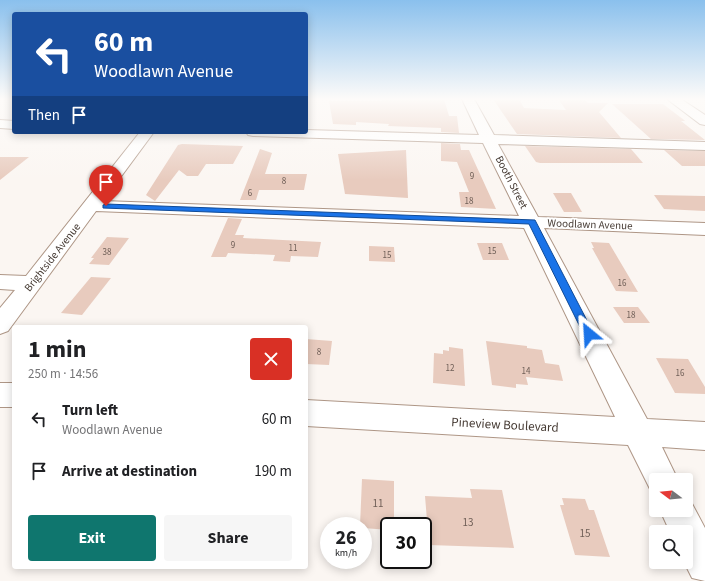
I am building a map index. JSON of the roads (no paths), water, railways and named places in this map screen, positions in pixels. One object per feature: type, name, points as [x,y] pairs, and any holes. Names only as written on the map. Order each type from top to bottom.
[{"type":"street","name":"Booth Street","points":[[483,126],[658,473]]},
{"type":"street","name":"Brightside Avenue","points":[[0,325],[146,134]]},
{"type":"street","points":[[308,134],[705,146]]},
{"type":"street","name":"Woodlawn Avenue","points":[[92,206],[705,229]]},
{"type":"street","points":[[0,282],[32,283]]},
{"type":"street","points":[[0,395],[12,395]]},
{"type":"street","name":"Pineview Boulevard","points":[[308,413],[705,436]]},
{"type":"street","points":[[681,517],[705,565]]}]
